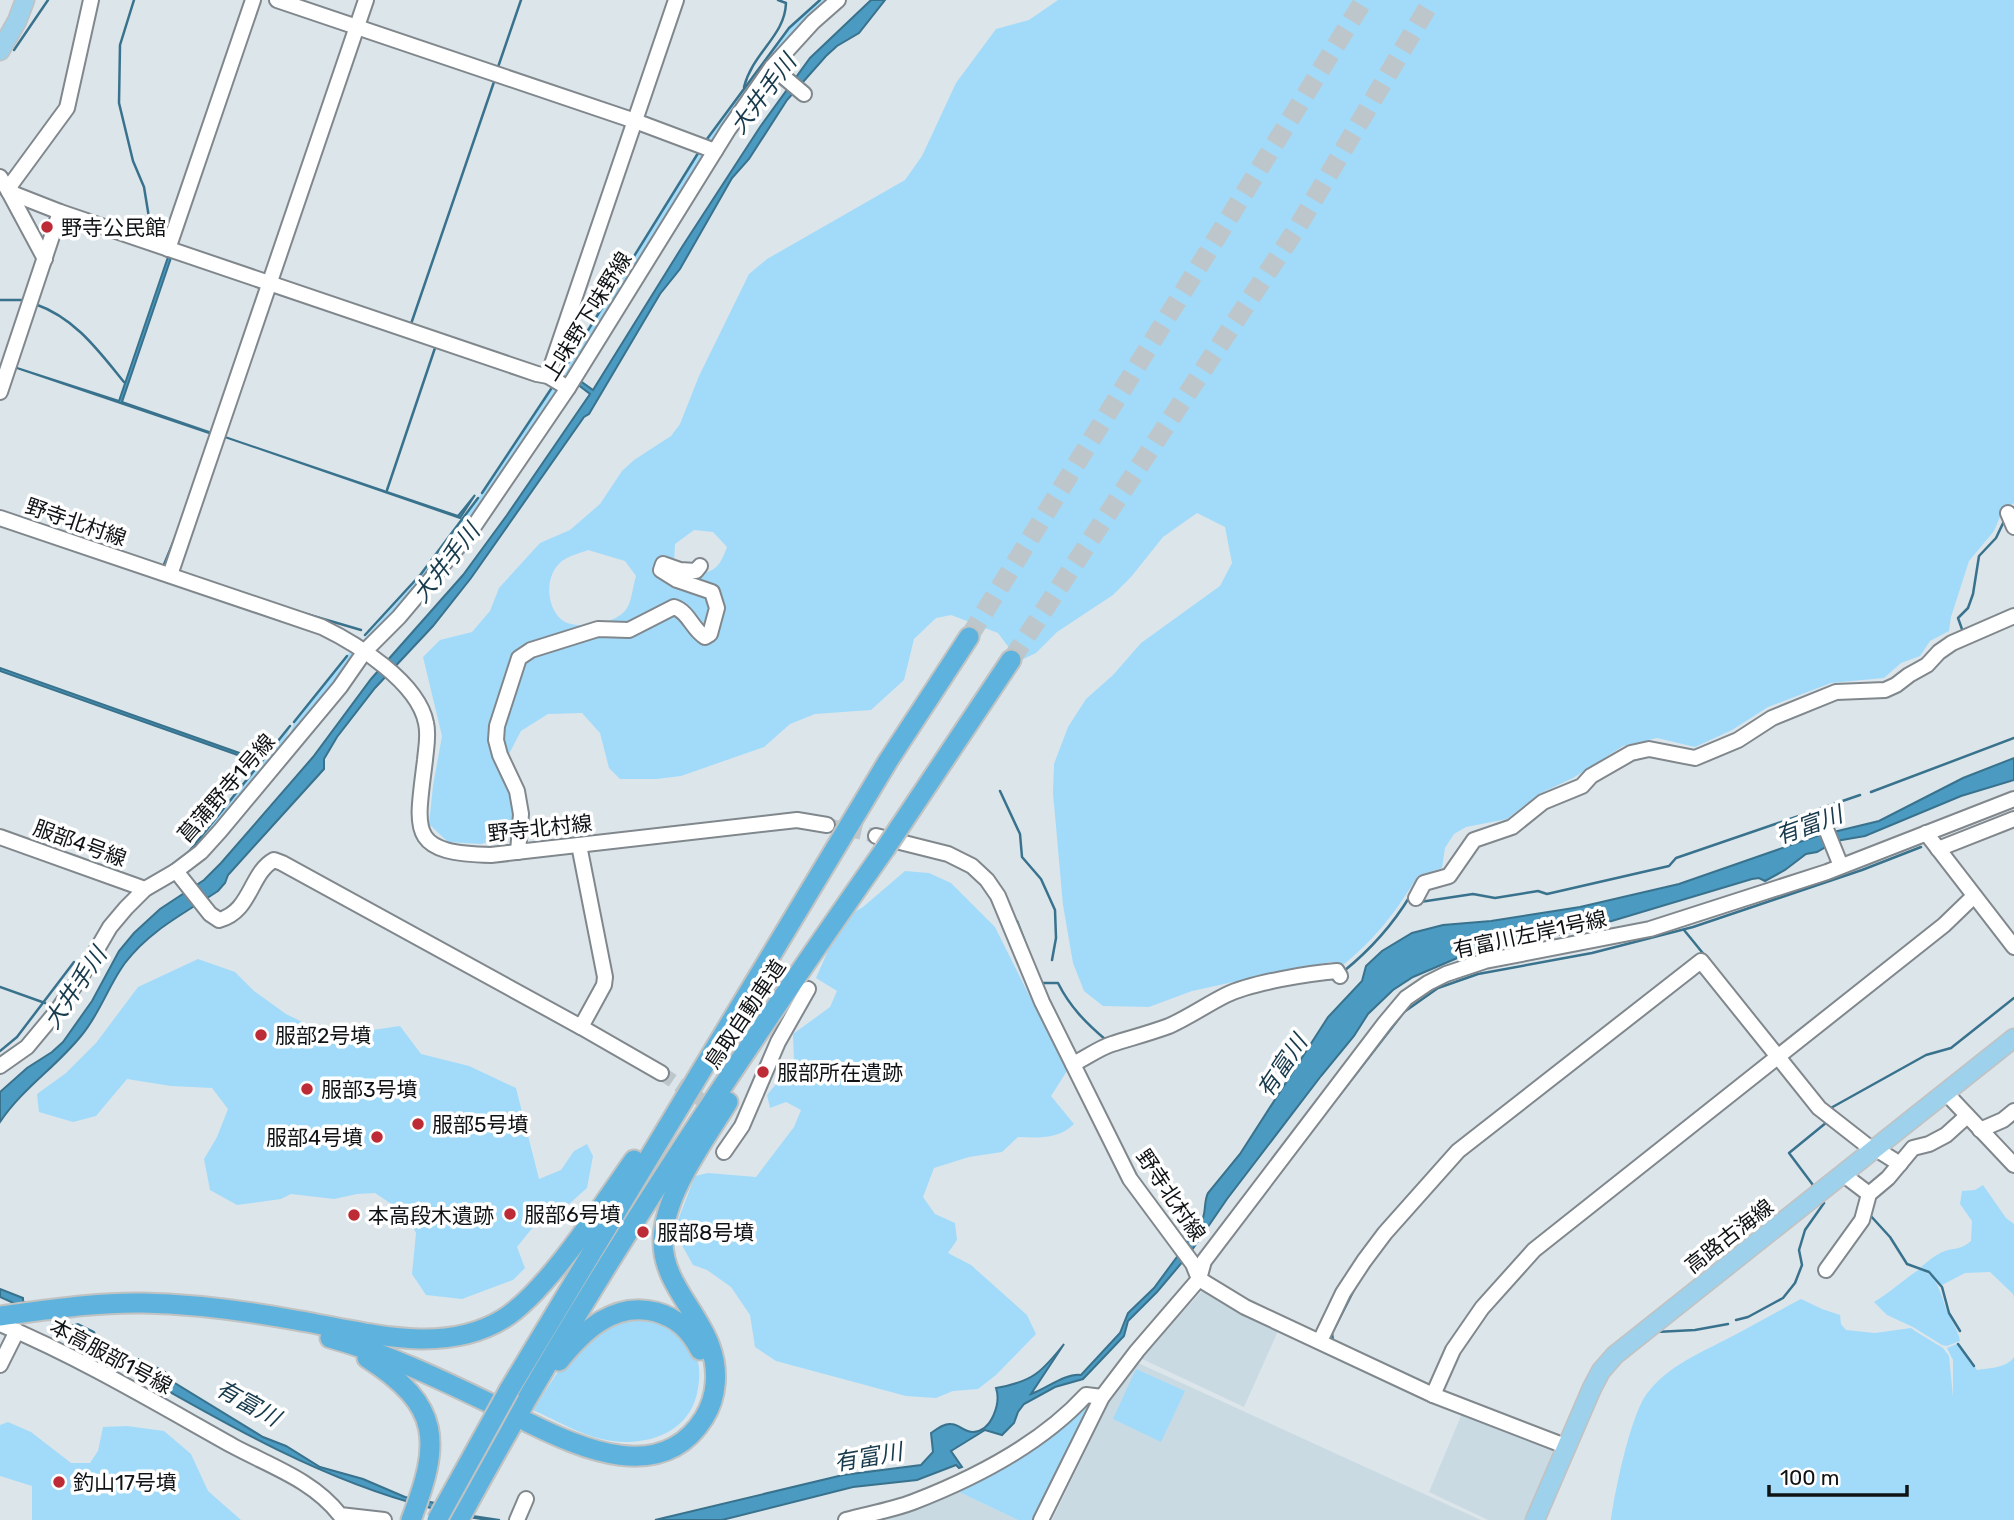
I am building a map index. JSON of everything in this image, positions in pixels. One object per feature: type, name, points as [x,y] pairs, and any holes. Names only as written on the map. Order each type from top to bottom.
[{"type":"highway","name":"鳥取自動車道","points":[[518,1407],[605,1229],[716,1050],[888,761],[969,637]]},
{"type":"highway","name":"鳥取自動車道","points":[[518,1407],[622,1239],[827,932],[881,843],[899,828],[1011,660]]},
{"type":"highway","points":[[6,1326],[142,1306],[225,1315],[292,1327],[360,1346],[518,1407],[576,1446],[601,1453],[643,1455],[665,1451],[686,1440],[709,1410],[716,1383],[710,1346],[671,1276],[663,1243],[665,1220],[681,1181],[827,932]]},
{"type":"highway","points":[[0,1316],[142,1306],[225,1310],[343,1330],[431,1339],[481,1329],[517,1309],[552,1272],[647,1140],[689,1075],[716,1050]]},
{"type":"highway","points":[[343,1330],[446,1372],[518,1407],[569,1433],[607,1445],[629,1448],[661,1443],[676,1436],[694,1418],[702,1403],[706,1384],[706,1366],[699,1348],[679,1322],[666,1315],[643,1310],[616,1313],[590,1328],[571,1346],[504,1439],[459,1520]]},
{"type":"highway","points":[[292,1327],[364,1356],[409,1389],[421,1407],[429,1424],[432,1445],[427,1475],[411,1520]]},
{"type":"highway","points":[[504,1439],[518,1407]]},
{"type":"highway","points":[[437,1520],[518,1407]]},
{"type":"main road","points":[[0,51],[25,0]]},
{"type":"main road","name":"高路古海線","points":[[1535,1520],[1565,1446],[1601,1371],[1615,1355],[2014,1038]]},
{"type":"street","points":[[9,192],[12,183],[66,108],[91,0]]},
{"type":"street","points":[[168,249],[253,0]]},
{"type":"street","points":[[277,0],[635,121],[715,151]]},
{"type":"street","points":[[170,575],[366,0]]},
{"type":"street","points":[[548,376],[676,0]]},
{"type":"street","name":"上味野下味野線","points":[[369,654],[468,535],[568,388],[715,151],[813,22],[838,0]]},
{"type":"street","points":[[775,69],[804,94]]},
{"type":"street","points":[[0,177],[45,259]]},
{"type":"street","points":[[9,192],[168,249],[548,376],[568,388]]},
{"type":"street","points":[[0,392],[60,212]]},
{"type":"street","points":[[2008,513],[2014,527]]},
{"type":"street","name":"野寺北村線","points":[[0,518],[322,627],[369,654],[402,683],[422,710],[427,723],[419,813],[429,844],[441,850],[491,855],[797,820],[827,825]]},
{"type":"street","points":[[518,852],[521,814],[517,791],[496,740],[497,726],[519,658],[531,650],[598,629],[629,630],[674,607],[683,610],[700,635],[705,637],[710,634],[717,608],[712,592],[677,580],[661,570],[663,564],[680,570],[696,571],[700,566]]},
{"type":"street","points":[[1416,898],[1424,884],[1449,876],[1474,840],[1512,827],[1543,802],[1582,786],[1591,776],[1631,753],[1649,749],[1695,758],[1738,740],[1772,718],[1836,692],[1885,690],[1927,665],[1938,652],[1952,643],[2014,616]]},
{"type":"street","name":"菖蒲野寺1号線","points":[[0,1066],[27,1047],[57,1011],[110,927],[145,889],[179,875],[201,852],[369,654]]},
{"type":"street","points":[[2014,799],[1926,833],[2014,947]]},
{"type":"street","points":[[1938,849],[2014,819]]},
{"type":"street","points":[[1824,821],[1840,864]]},
{"type":"street","name":"有富川左岸1号線","points":[[1041,1520],[1102,1397],[1137,1351],[1199,1279],[1204,1261],[1337,1084],[1406,998],[1446,974],[1485,961],[1650,929],[1926,833]]},
{"type":"street","name":"服部4号線","points":[[0,837],[145,889]]},
{"type":"street","name":"野寺北村線","points":[[881,843],[948,854],[972,866],[998,896],[1042,1002],[1130,1179],[1193,1264],[1199,1279]]},
{"type":"street","points":[[579,845],[605,977],[604,985],[581,1027]]},
{"type":"street","points":[[179,875],[210,914],[219,920],[229,918],[247,899],[267,864],[274,860],[661,1073]]},
{"type":"street","points":[[1433,1395],[1453,1350],[1475,1318],[1534,1250],[1944,925],[1974,896]]},
{"type":"street","points":[[1320,1341],[1343,1293],[1364,1261],[1385,1233],[1458,1151],[1701,961],[1819,1108],[1875,1150],[1900,1164]]},
{"type":"street","points":[[1073,1064],[1110,1045],[1171,1025],[1228,994],[1281,979],[1323,972],[1337,971],[1340,976]]},
{"type":"street","points":[[724,1152],[736,1122],[808,989]]},
{"type":"street","points":[[1946,1093],[2014,1165]]},
{"type":"street","points":[[1980,1130],[2003,1120],[2014,1111]]},
{"type":"street","points":[[1826,1270],[1861,1220],[1869,1194],[1913,1148],[1946,1135],[1966,1116]]},
{"type":"street","points":[[1844,1175],[1869,1194]]},
{"type":"street","points":[[1199,1279],[1245,1307],[1433,1395],[1565,1446]]},
{"type":"street","points":[[0,1365],[6,1326]]},
{"type":"street","name":"本高服部1号線","points":[[6,1326],[126,1385],[235,1447],[304,1482],[323,1496],[342,1517],[384,1520]]},
{"type":"street","points":[[846,1520],[911,1503],[953,1485],[1044,1433],[1086,1395],[1102,1397]]},
{"type":"street","points":[[517,1520],[526,1499]]},
{"type":"shaded area","points":[[821,0],[834,0],[716,143],[704,144],[790,28]]},
{"type":"shaded area","points":[[871,0],[885,0],[859,33],[826,56],[787,100],[749,159],[732,178],[680,269],[660,294],[589,414],[584,417],[471,578],[433,626],[375,688],[337,737],[324,759],[324,769],[228,875],[218,891],[168,923],[135,951],[119,972],[94,1019],[81,1036],[18,1099],[0,1122],[0,1092],[63,1042],[92,1001],[119,951],[134,933],[160,909],[204,880],[221,863],[313,757],[371,679],[463,575],[590,394],[577,384],[579,380],[593,390],[760,127],[810,58]]},
{"type":"shaded area","points":[[1058,0],[2014,0],[2014,503],[2003,510],[1994,531],[1969,561],[1949,631],[1930,641],[1920,656],[1901,663],[1884,678],[1831,683],[1768,707],[1732,730],[1695,747],[1657,738],[1623,746],[1573,778],[1539,794],[1507,819],[1466,827],[1454,834],[1445,848],[1442,868],[1418,876],[1385,924],[1343,965],[1331,962],[1292,969],[1192,991],[1149,1007],[1103,1006],[1084,991],[1073,963],[1063,905],[1053,793],[1054,764],[1068,727],[1086,699],[1113,675],[1141,643],[1220,586],[1232,563],[1225,527],[1197,513],[1163,537],[1113,595],[1057,632],[1036,653],[1019,661],[998,633],[951,615],[936,618],[914,639],[904,680],[871,710],[815,714],[790,724],[764,747],[681,776],[620,779],[609,768],[600,733],[582,713],[548,714],[521,731],[501,769],[511,792],[514,827],[504,837],[481,844],[448,842],[429,824],[442,736],[423,657],[440,640],[472,632],[490,611],[499,588],[540,543],[570,530],[600,504],[622,471],[671,436],[680,424],[699,376],[749,274],[767,259],[905,180],[922,156],[956,83],[996,29],[1029,20]],"holes":[[[694,530],[713,532],[727,547],[716,567],[697,575],[674,564],[675,544]],[[588,550],[625,561],[636,576],[627,608],[622,614],[606,622],[577,625],[562,620],[556,614],[550,599],[550,582],[552,574],[562,561]]]},
{"type":"shaded area","points":[[703,147],[708,150],[569,382],[558,379]]},
{"type":"shaded area","points":[[169,254],[172,255],[122,402],[212,434],[14,367],[119,401]]},
{"type":"shaded area","points":[[548,384],[562,388],[452,551],[367,645],[361,642],[451,538],[552,389]]},
{"type":"shaded area","points":[[222,436],[458,516],[475,495],[460,518]]},
{"type":"shaded area","points":[[353,648],[358,652],[285,749],[294,723]]},
{"type":"shaded area","points":[[0,668],[248,756],[255,752],[249,759],[0,671]]},
{"type":"shaded area","points":[[290,728],[279,757],[216,832],[188,854]]},
{"type":"shaded area","points":[[2014,758],[2014,780],[1961,796],[1865,836],[1836,841],[1817,852],[1806,854],[1765,881],[1752,879],[1585,929],[1462,956],[1413,977],[1393,990],[1368,1014],[1354,1036],[1227,1199],[1190,1253],[1128,1321],[1124,1336],[1083,1379],[1055,1387],[1024,1404],[1014,1423],[1002,1435],[985,1430],[951,1451],[962,1467],[956,1465],[917,1480],[853,1487],[722,1520],[655,1520],[843,1475],[921,1465],[933,1452],[931,1433],[948,1424],[973,1432],[985,1427],[996,1408],[996,1388],[1028,1379],[1049,1362],[1064,1344],[1031,1394],[1062,1379],[1081,1375],[1120,1333],[1128,1313],[1154,1288],[1185,1246],[1195,1225],[1204,1215],[1208,1193],[1240,1154],[1328,1017],[1362,981],[1366,966],[1382,951],[1412,933],[1443,925],[1491,921],[1580,907],[1679,884],[1817,836],[1879,821],[1963,778]]},
{"type":"shaded area","points":[[905,871],[929,873],[951,883],[995,927],[1067,1071],[1051,1096],[1074,1124],[1055,1135],[1018,1137],[1002,1152],[969,1157],[934,1168],[923,1197],[935,1214],[955,1223],[957,1240],[948,1253],[971,1265],[1027,1315],[1036,1334],[996,1375],[978,1389],[953,1391],[936,1398],[906,1396],[776,1361],[755,1347],[750,1315],[731,1287],[707,1270],[693,1265],[678,1238],[678,1220],[695,1176],[708,1173],[756,1177],[794,1127],[801,1110],[786,1102],[770,1108],[767,1095],[794,1062],[793,1034],[830,1007],[837,991],[816,978],[842,919],[863,907]]},
{"type":"shaded area","points":[[198,959],[235,972],[254,991],[286,1014],[331,1036],[400,1026],[421,1054],[469,1066],[516,1088],[539,1179],[561,1170],[574,1151],[587,1144],[593,1156],[587,1188],[569,1204],[538,1221],[517,1247],[525,1268],[513,1280],[462,1299],[426,1295],[412,1274],[416,1233],[405,1213],[375,1193],[334,1199],[291,1194],[281,1199],[237,1205],[210,1190],[204,1159],[217,1137],[228,1109],[212,1088],[171,1086],[127,1079],[96,1116],[73,1122],[39,1112],[37,1094],[66,1073],[96,1043],[138,987]]},
{"type":"shaded area","points":[[1983,1185],[2006,1218],[2014,1224],[2014,1298],[1990,1272],[1965,1273],[1942,1285],[1929,1271],[1921,1267],[1942,1252],[1960,1248],[1971,1241],[1972,1221],[1960,1204],[1962,1191],[1975,1190]]},
{"type":"shaded area","points":[[1920,1269],[1936,1283],[1960,1341],[1942,1345],[1887,1315],[1874,1302]]},
{"type":"shaded area","points":[[0,1289],[23,1298],[23,1301],[67,1327],[78,1324],[94,1332],[106,1347],[128,1359],[141,1359],[165,1372],[170,1380],[263,1437],[286,1446],[320,1467],[363,1479],[405,1497],[445,1505],[473,1516],[500,1520],[481,1519],[427,1507],[329,1474],[235,1428],[53,1326],[55,1323],[49,1319],[0,1297]]},
{"type":"shaded area","points":[[1203,1290],[1279,1329],[1244,1407],[1140,1358]]},
{"type":"shaded area","points":[[1801,1299],[1840,1315],[1841,1324],[1846,1330],[1875,1333],[1911,1328],[1943,1348],[1949,1356],[1953,1397],[1953,1360],[1947,1348],[1959,1343],[1977,1370],[2002,1365],[2014,1357],[2014,1520],[1611,1520],[1630,1433],[1642,1401],[1649,1391],[1684,1361]]},
{"type":"shaded area","points":[[624,1316],[669,1323],[694,1352],[699,1367],[698,1388],[688,1415],[679,1425],[655,1438],[613,1441],[582,1433],[533,1410],[577,1348]]},
{"type":"shaded area","points":[[1138,1363],[1481,1520],[1052,1520],[1110,1401]]},
{"type":"shaded area","points":[[1136,1369],[1185,1391],[1161,1442],[1113,1419]]},
{"type":"shaded area","points":[[1085,1401],[1093,1402],[1033,1520],[1018,1520],[955,1490]]},
{"type":"shaded area","points":[[1463,1411],[1558,1449],[1527,1520],[1488,1520],[1429,1492]]},
{"type":"shaded area","points":[[8,1422],[31,1432],[71,1463],[90,1463],[98,1451],[103,1427],[127,1426],[164,1431],[191,1454],[208,1491],[241,1520],[32,1520],[32,1486],[0,1476],[0,1425]]},
{"type":"shaded area","points":[[955,1490],[1018,1520],[869,1520]]},
{"type":"waterway","points":[[14,50],[48,0]]},
{"type":"waterway","points":[[134,0],[120,45],[119,103],[133,161],[144,187],[154,237]]},
{"type":"waterway","points":[[497,70],[521,0]]},
{"type":"waterway","name":"大井手川","points":[[744,87],[754,64],[775,35],[784,15],[786,3],[778,0]]},
{"type":"waterway","name":"大井手川","points":[[707,139],[789,28],[820,0]]},
{"type":"waterway","points":[[411,324],[495,79]]},
{"type":"waterway","points":[[564,369],[700,150]]},
{"type":"waterway","points":[[0,300],[27,300]]},
{"type":"waterway","points":[[35,304],[74,326],[124,382]]},
{"type":"waterway","points":[[387,490],[436,345]]},
{"type":"waterway","points":[[482,493],[551,389]]},
{"type":"waterway","name":"大井手川","points":[[365,635],[421,574],[478,498]]},
{"type":"waterway","points":[[1963,632],[1958,618],[1968,608],[1973,594],[1979,556],[1996,538],[2005,519]]},
{"type":"waterway","points":[[163,567],[179,528]]},
{"type":"waterway","points":[[303,613],[361,630]]},
{"type":"waterway","points":[[294,722],[347,656]]},
{"type":"waterway","points":[[188,853],[290,726]]},
{"type":"waterway","points":[[1871,792],[2014,738]]},
{"type":"waterway","points":[[1000,791],[1020,834],[1022,857],[1041,879],[1055,910],[1056,938],[1052,960]]},
{"type":"waterway","name":"有富川","points":[[1420,902],[1473,894],[1495,898],[1538,891],[1547,894],[1669,866],[1676,858],[1860,795]]},
{"type":"waterway","points":[[1338,1097],[1404,1012],[1438,988],[1478,974],[1592,953],[1693,927],[1862,870],[1921,847]]},
{"type":"waterway","points":[[1344,971],[1380,937],[1410,896]]},
{"type":"waterway","points":[[1017,921],[1036,970]]},
{"type":"waterway","points":[[1684,930],[1706,957]]},
{"type":"waterway","name":"大井手川","points":[[0,1051],[17,1037],[74,962]]},
{"type":"waterway","points":[[1042,983],[1058,983],[1079,1014],[1106,1040]]},
{"type":"waterway","name":"大井手川","points":[[0,987],[45,1003]]},
{"type":"waterway","points":[[1829,1109],[1926,1055],[1951,1048],[2014,998]]},
{"type":"waterway","points":[[1811,1189],[1813,1185],[1789,1153],[1827,1122]]},
{"type":"waterway","points":[[1736,1320],[1748,1317],[1783,1298],[1795,1283],[1802,1265],[1799,1250],[1805,1230],[1824,1203]]},
{"type":"waterway","points":[[1869,1214],[1890,1237],[1907,1264],[1929,1272],[1942,1287],[1949,1313],[1960,1331]]},
{"type":"waterway","points":[[1333,1341],[1332,1333],[1357,1284]]},
{"type":"waterway","points":[[1656,1332],[1695,1330],[1728,1324]]},
{"type":"waterway","points":[[1958,1344],[1974,1366]]},
{"type":"tunnel","points":[[969,637],[1364,0]]},
{"type":"tunnel","points":[[1011,660],[1297,228],[1432,0]]},
{"type":"tunnel","points":[[827,825],[876,836]]},
{"type":"tunnel","points":[[661,1073],[730,1119]]},
{"type":"place","name":"野寺公民館","points":[[47,227]]},
{"type":"place","name":"服部2号墳","points":[[261,1035]]},
{"type":"place","name":"服部所在遺跡","points":[[763,1072]]},
{"type":"place","name":"服部3号墳","points":[[307,1089]]},
{"type":"place","name":"服部5号墳","points":[[418,1124]]},
{"type":"place","name":"服部4号墳","points":[[377,1137]]},
{"type":"place","name":"服部6号墳","points":[[510,1214]]},
{"type":"place","name":"本高段木遺跡","points":[[354,1215]]},
{"type":"place","name":"服部8号墳","points":[[643,1232]]},
{"type":"place","name":"釣山17号墳","points":[[59,1482]]}]
